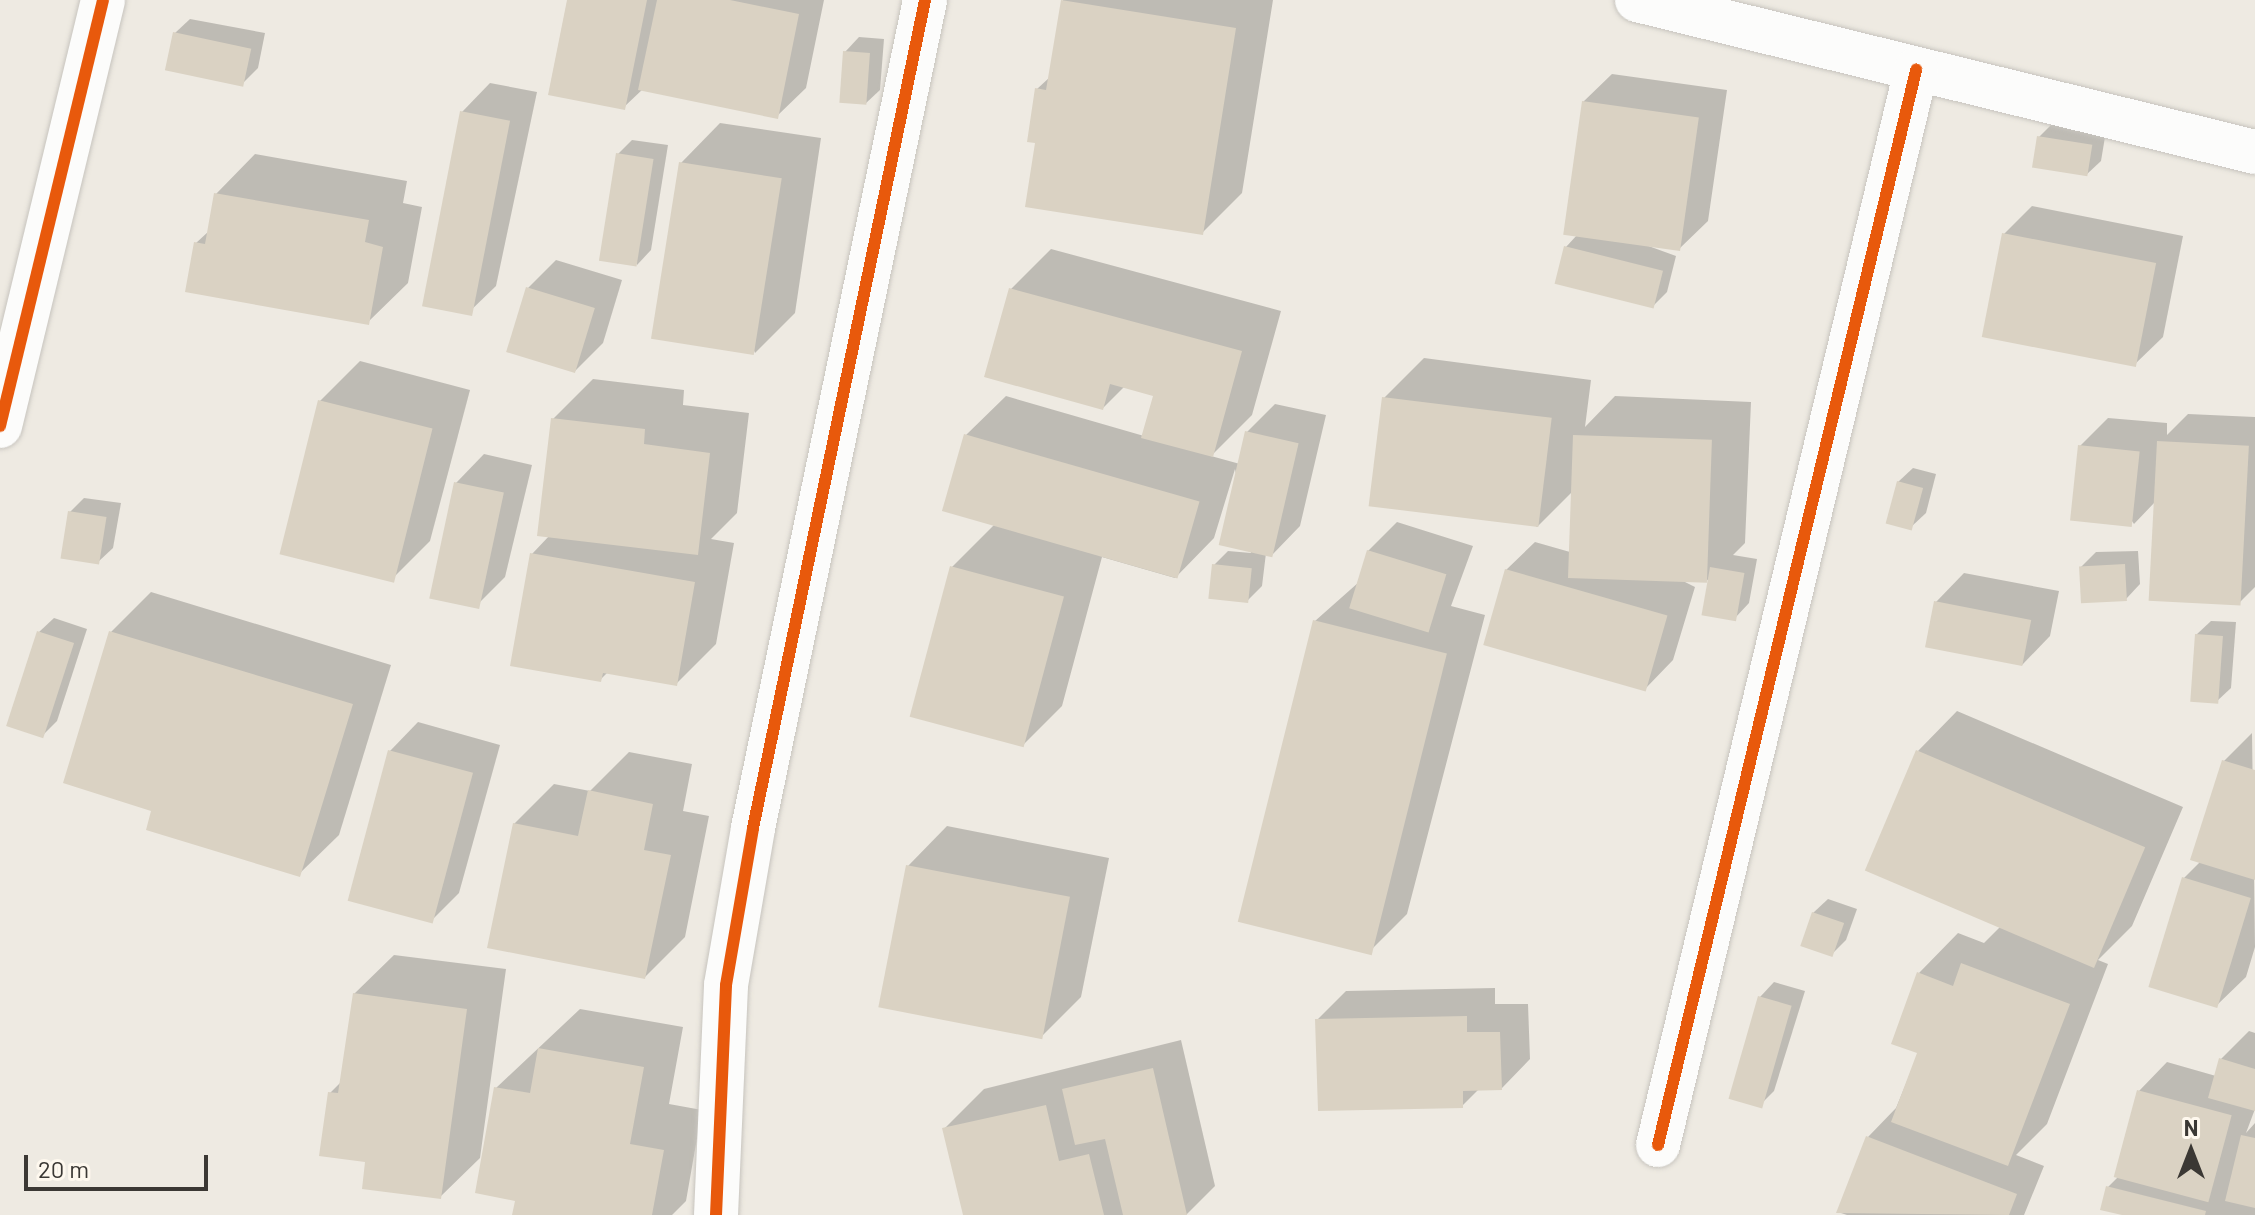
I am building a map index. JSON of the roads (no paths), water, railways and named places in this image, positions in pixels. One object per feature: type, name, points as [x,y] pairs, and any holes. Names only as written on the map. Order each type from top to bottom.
[{"type":"street","points":[[0,426],[14,300],[103,0]]},
{"type":"street","points":[[716,1215],[726,985],[750,844],[925,0]]},
{"type":"street","points":[[1637,0],[2255,152]]},
{"type":"street","points":[[1658,1145],[1916,70]]}]
